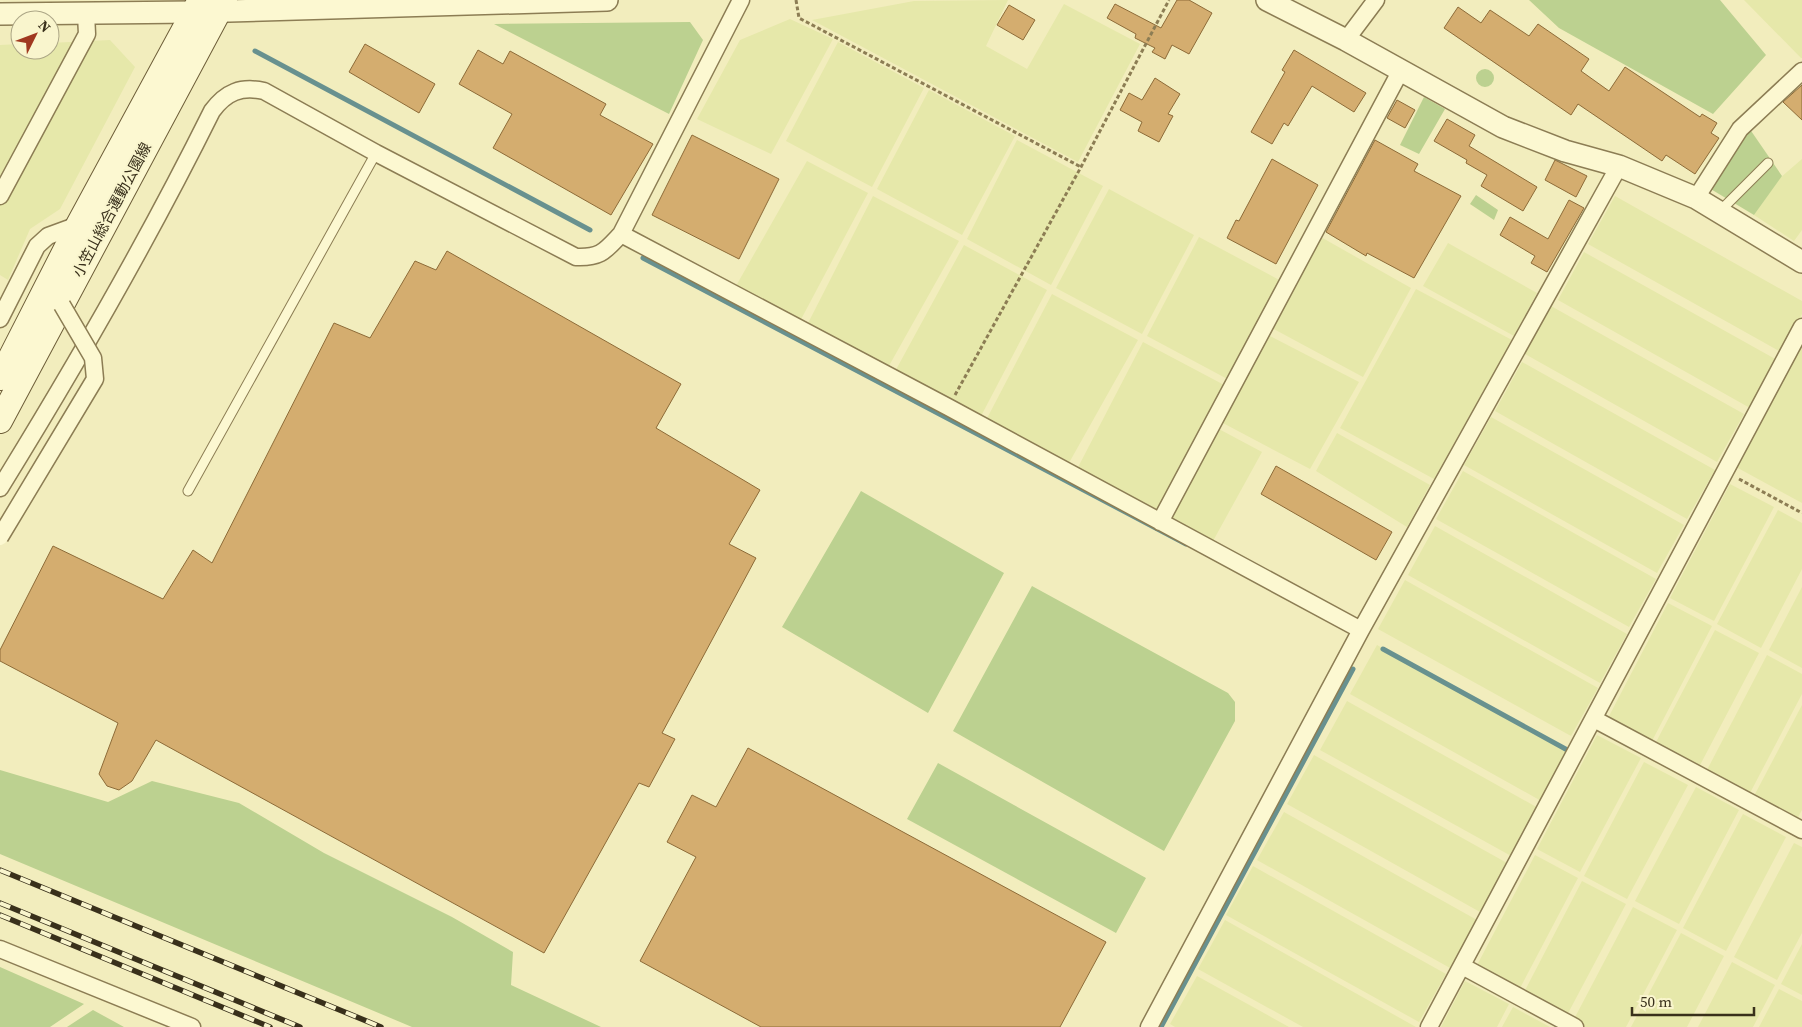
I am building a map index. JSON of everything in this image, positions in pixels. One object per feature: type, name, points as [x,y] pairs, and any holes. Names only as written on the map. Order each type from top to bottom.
[{"type":"main road","name":"小笠山総合運動公園線","points":[[0,378],[78,226],[209,6]]},
{"type":"main road","name":"小笠山総合運動公園線","points":[[0,421],[62,305],[209,6]]},
{"type":"street","points":[[0,14],[44,7],[86,14],[209,6],[607,0]]},
{"type":"street","points":[[0,488],[73,369],[118,290],[212,111],[221,99],[234,91],[251,88],[264,91],[376,153],[576,257],[593,258],[607,250],[622,234],[741,0]]},
{"type":"street","points":[[1267,0],[1346,40],[1502,127],[1565,151],[1619,166],[1696,198],[1802,262]]},
{"type":"street","points":[[1346,40],[1376,0]]},
{"type":"street","points":[[0,196],[87,34],[86,14]]},
{"type":"street","points":[[1160,522],[1401,70]]},
{"type":"street","points":[[1696,198],[1740,128],[1802,71]]},
{"type":"street","points":[[1150,1027],[1361,630],[1619,166]]},
{"type":"street","points":[[0,318],[37,246],[48,236],[78,226]]},
{"type":"street","points":[[622,234],[1361,630]]},
{"type":"street","points":[[0,537],[95,379],[93,358],[62,305]]},
{"type":"street","points":[[1429,1027],[1802,328]]},
{"type":"street","points":[[1594,719],[1802,830]]},
{"type":"street","points":[[0,949],[192,1027]]},
{"type":"street","points":[[1462,966],[1575,1027]]},
{"type":"lane","points":[[188,491],[376,153]]},
{"type":"lane","points":[[1720,211],[1768,163]]},
{"type":"path","points":[[796,0],[799,18],[1081,167]]},
{"type":"path","points":[[948,407],[1081,167],[1169,0]]},
{"type":"path","points":[[1725,472],[1802,513]]},
{"type":"green space","points":[[1008,0],[986,46],[1027,69],[1064,4],[1140,44],[1078,162],[812,20],[914,1]]},
{"type":"green space","points":[[1529,0],[1720,0],[1766,55],[1713,114],[1559,28]]},
{"type":"green space","points":[[1744,0],[1802,0],[1802,58],[1801,58]]},
{"type":"green space","points":[[790,19],[833,39],[771,154],[697,119],[740,40]]},
{"type":"green space","points":[[690,22],[703,40],[669,114],[494,24]]},
{"type":"green space","points":[[110,40],[135,67],[60,209],[30,229],[8,280],[0,275],[0,45],[10,44],[10,60],[60,60],[60,42]]},
{"type":"green space","points":[[838,42],[924,88],[872,187],[786,141]]},
{"type":"green space","points":[[1481,69],[1489,69],[1494,74],[1492,85],[1481,87],[1476,82],[1476,74]]},
{"type":"green space","points":[[929,90],[1015,136],[962,235],[877,189]]},
{"type":"green space","points":[[1424,97],[1445,109],[1419,154],[1400,145]]},
{"type":"green space","points":[[1747,125],[1782,176],[1754,215],[1709,188]]},
{"type":"green space","points":[[1017,140],[1103,186],[1051,285],[967,239]]},
{"type":"green space","points":[[1802,159],[1802,230],[1794,241],[1754,215],[1780,178]]},
{"type":"green space","points":[[807,161],[868,193],[797,327],[732,293]]},
{"type":"green space","points":[[1109,189],[1194,235],[1142,334],[1056,288]]},
{"type":"green space","points":[[1476,195],[1498,210],[1494,220],[1470,204]]},
{"type":"green space","points":[[873,196],[959,241],[885,373],[804,331]]},
{"type":"green space","points":[[1615,196],[1802,301],[1802,314],[1781,352],[1588,244]]},
{"type":"green space","points":[[1319,236],[1411,288],[1363,377],[1270,327]]},
{"type":"green space","points":[[1199,237],[1285,283],[1233,382],[1147,336]]},
{"type":"green space","points":[[1448,243],[1537,293],[1514,336],[1423,286]]},
{"type":"green space","points":[[964,245],[1047,290],[980,418],[892,377]]},
{"type":"green space","points":[[1584,252],[1777,360],[1750,408],[1558,300]]},
{"type":"green space","points":[[1416,289],[1512,340],[1434,479],[1340,428]]},
{"type":"green space","points":[[1052,294],[1138,340],[1065,470],[983,426]]},
{"type":"green space","points":[[1551,306],[1744,414],[1717,462],[1525,354]]},
{"type":"green space","points":[[1268,335],[1359,382],[1310,469],[1221,422]]},
{"type":"green space","points":[[1143,342],[1228,387],[1160,522],[1074,475]]},
{"type":"green space","points":[[1802,342],[1802,503],[1736,467]]},
{"type":"green space","points":[[1522,362],[1715,470],[1687,519],[1495,411]]},
{"type":"green space","points":[[1491,417],[1684,525],[1657,573],[1464,465]]},
{"type":"green space","points":[[1217,428],[1262,452],[1213,541],[1170,517]]},
{"type":"green space","points":[[1337,433],[1430,485],[1407,527],[1316,471]]},
{"type":"green space","points":[[1463,471],[1656,579],[1629,627],[1436,519]]},
{"type":"green space","points":[[1730,484],[1774,507],[1714,621],[1670,598]]},
{"type":"green space","points":[[861,491],[1004,573],[928,713],[782,627]]},
{"type":"green space","points":[[1778,510],[1802,523],[1802,569],[1761,648],[1717,624]]},
{"type":"green space","points":[[1435,526],[1627,634],[1600,683],[1408,575]]},
{"type":"green space","points":[[1405,580],[1598,688],[1571,736],[1378,629]]},
{"type":"green space","points":[[1032,586],[1228,693],[1235,702],[1235,721],[1164,851],[953,731]]},
{"type":"green space","points":[[1802,587],[1802,668],[1769,650]]},
{"type":"green space","points":[[1668,603],[1712,626],[1652,741],[1608,718]]},
{"type":"green space","points":[[1715,630],[1759,653],[1699,767],[1655,744]]},
{"type":"green space","points":[[1377,645],[1570,753],[1543,802],[1350,694]]},
{"type":"green space","points":[[1767,655],[1802,674],[1802,694],[1750,793],[1707,770]]},
{"type":"green space","points":[[1347,701],[1540,809],[1513,857],[1320,750]]},
{"type":"green space","points":[[1802,705],[1802,810],[1797,819],[1754,796]]},
{"type":"green space","points":[[1597,735],[1641,758],[1580,872],[1537,849]]},
{"type":"green space","points":[[1314,755],[1507,863],[1480,912],[1287,804]]},
{"type":"green space","points":[[1644,762],[1688,785],[1627,899],[1584,876]]},
{"type":"green space","points":[[938,763],[1146,878],[1116,933],[907,819]]},
{"type":"green space","points":[[0,770],[108,802],[152,781],[239,803],[324,853],[452,917],[513,952],[511,985],[601,1027],[412,1027],[0,854]]},
{"type":"green space","points":[[1696,787],[1739,810],[1679,924],[1635,901]]},
{"type":"green space","points":[[1284,812],[1477,920],[1450,968],[1257,860]]},
{"type":"green space","points":[[1743,814],[1786,837],[1726,951],[1683,928]]},
{"type":"green space","points":[[1794,843],[1802,847],[1802,933],[1777,980],[1734,957]]},
{"type":"green space","points":[[1535,855],[1578,878],[1518,992],[1475,969]]},
{"type":"green space","points":[[1253,866],[1446,974],[1419,1022],[1226,915]]},
{"type":"green space","points":[[1582,881],[1626,904],[1565,1019],[1522,996]]},
{"type":"green space","points":[[1633,907],[1677,930],[1626,1027],[1584,1027],[1573,1021]]},
{"type":"green space","points":[[1225,920],[1416,1027],[1303,1027],[1198,969]]},
{"type":"green space","points":[[1681,933],[1724,956],[1687,1027],[1631,1027]]},
{"type":"green space","points":[[1802,944],[1802,995],[1781,984]]},
{"type":"green space","points":[[1732,962],[1775,985],[1753,1027],[1698,1027]]},
{"type":"green space","points":[[0,967],[84,1004],[50,1027],[0,1027]]},
{"type":"green space","points":[[1197,976],[1289,1027],[1175,1027],[1170,1024]]},
{"type":"green space","points":[[1465,981],[1509,1004],[1497,1027],[1441,1027]]},
{"type":"green space","points":[[1779,989],[1802,1001],[1802,1027],[1759,1027]]},
{"type":"green space","points":[[1513,1007],[1550,1027],[1502,1027]]},
{"type":"green space","points":[[93,1010],[124,1027],[67,1027]]},
{"type":"building","points":[[1177,0],[1189,0],[1212,13],[1189,54],[1172,45],[1165,59],[1152,52],[1155,48],[1135,38],[1136,34],[1107,18],[1115,4],[1161,28]]},
{"type":"building","points":[[1009,5],[1035,20],[1023,40],[997,25]]},
{"type":"building","points":[[1458,7],[1481,23],[1490,10],[1529,36],[1538,24],[1589,59],[1581,71],[1609,91],[1625,67],[1700,117],[1702,114],[1717,123],[1711,133],[1719,138],[1695,174],[1666,155],[1662,161],[1578,104],[1571,115],[1444,28]]},
{"type":"building","points":[[365,44],[435,84],[419,113],[349,72]]},
{"type":"building","points":[[478,50],[503,64],[510,51],[606,104],[600,115],[653,144],[611,215],[493,148],[512,114],[459,84]]},
{"type":"building","points":[[1294,50],[1366,93],[1354,112],[1312,86],[1288,126],[1284,123],[1272,144],[1251,132],[1285,72],[1282,70]]},
{"type":"building","points":[[1155,78],[1180,94],[1168,114],[1173,116],[1159,142],[1138,131],[1142,122],[1120,110],[1129,93],[1142,100]]},
{"type":"building","points":[[1802,85],[1802,120],[1783,102]]},
{"type":"building","points":[[1397,100],[1415,110],[1405,128],[1387,118]]},
{"type":"building","points":[[1447,119],[1475,135],[1469,146],[1537,187],[1523,211],[1481,186],[1487,175],[1466,163],[1467,160],[1434,141]]},
{"type":"building","points":[[692,135],[779,179],[739,259],[652,215]]},
{"type":"building","points":[[1375,140],[1418,164],[1414,171],[1461,196],[1414,278],[1367,253],[1366,256],[1326,232]]},
{"type":"building","points":[[1272,159],[1318,185],[1276,264],[1227,238],[1236,220],[1239,221]]},
{"type":"building","points":[[1555,160],[1587,176],[1576,197],[1545,180]]},
{"type":"building","points":[[1569,200],[1584,208],[1547,272],[1531,263],[1535,256],[1500,235],[1510,217],[1548,239]]},
{"type":"building","points":[[447,251],[681,384],[656,428],[760,490],[729,544],[756,558],[662,733],[675,739],[649,787],[639,783],[544,953],[156,740],[132,781],[119,790],[107,786],[99,774],[118,723],[0,661],[0,650],[53,546],[163,599],[193,550],[212,563],[334,323],[370,338],[415,261],[436,270]]},
{"type":"building","points":[[1276,466],[1392,532],[1376,560],[1261,494]]},
{"type":"building","points":[[748,748],[1106,942],[1060,1027],[761,1027],[640,961],[696,857],[667,842],[692,795],[716,807]]},
{"type":"waterway","points":[[255,51],[590,230]]},
{"type":"waterway","points":[[643,258],[1186,544]]},
{"type":"waterway","points":[[1383,649],[1571,752]]},
{"type":"waterway","points":[[1161,1027],[1353,669]]},
{"type":"railway","points":[[0,870],[381,1027]]},
{"type":"railway","points":[[0,903],[300,1027]]},
{"type":"railway","points":[[0,915],[270,1027]]}]
